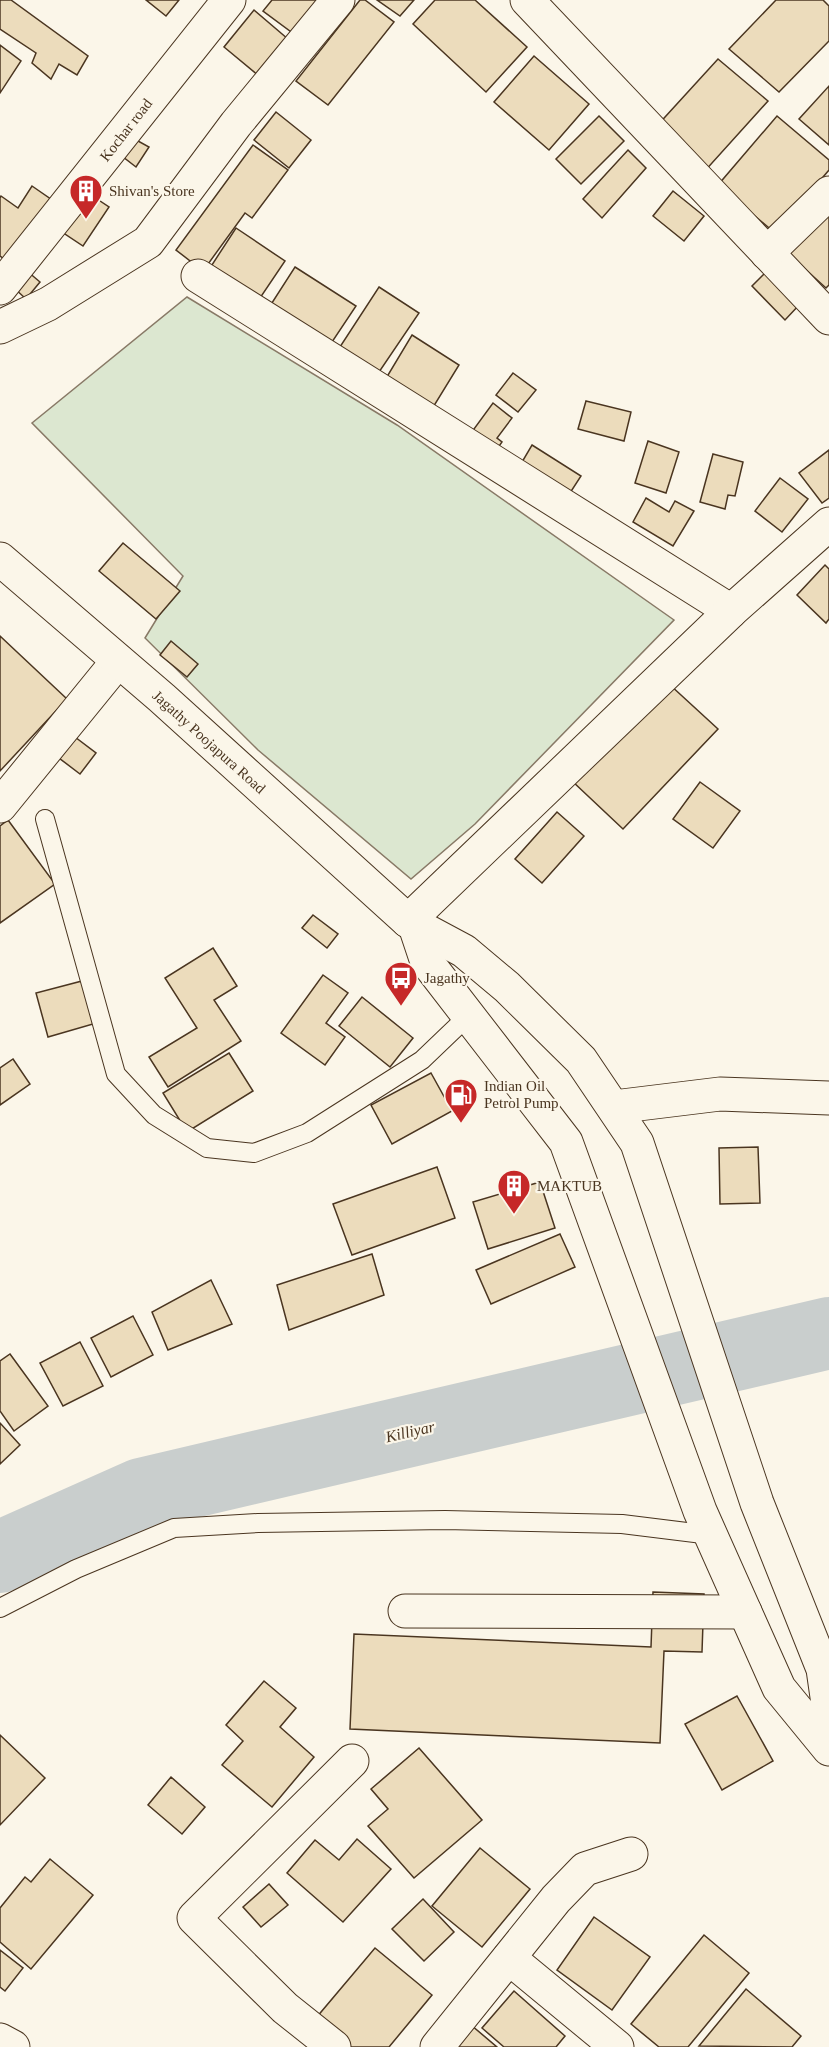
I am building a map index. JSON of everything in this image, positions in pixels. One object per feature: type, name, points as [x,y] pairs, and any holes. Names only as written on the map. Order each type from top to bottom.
[{"type":"street","name":"Kochar road","points":[[0,288],[229,0]]},
{"type":"street","points":[[0,327],[48,304],[148,242],[236,124],[338,0]]},
{"type":"street","points":[[527,0],[829,318]]},
{"type":"street","points":[[767,253],[829,193]]},
{"type":"street","points":[[198,276],[731,611]]},
{"type":"street","points":[[412,924],[731,611],[829,524]]},
{"type":"street","name":"Jagathy Poojapura Road","points":[[0,559],[118,661],[412,924]]},
{"type":"street","points":[[0,806],[118,661]]},
{"type":"street","points":[[412,924],[427,962],[566,1142],[705,1523],[779,1689],[829,1749]]},
{"type":"street","points":[[412,924],[464,951],[507,987],[581,1060],[637,1143],[757,1503],[822,1670],[829,1711]]},
{"type":"street","points":[[614,1107],[720,1094],[829,1098]]},
{"type":"street","points":[[405,1611],[745,1612]]},
{"type":"street","points":[[334,2047],[285,2008],[194,1918],[352,1761]]},
{"type":"street","points":[[437,2047],[556,1899],[585,1869],[631,1854]]},
{"type":"street","points":[[509,1958],[617,2047]]},
{"type":"street","points":[[0,2040],[13,2047]]},
{"type":"lane","points":[[45,819],[116,1074],[154,1115],[207,1148],[254,1153],[307,1133],[422,1060],[469,1015]]},
{"type":"lane","points":[[0,1608],[76,1569],[174,1528],[258,1523],[445,1520],[622,1524],[705,1523]]},
{"type":"green space","points":[[187,297],[397,425],[674,620],[475,824],[411,879],[258,750],[145,638],[183,576],[32,423]]},
{"type":"building","points":[[0,0],[11,0],[88,56],[77,75],[59,64],[51,79],[32,63],[36,53],[0,29]]},
{"type":"building","points":[[146,0],[179,0],[166,16]]},
{"type":"building","points":[[272,0],[326,0],[298,37],[263,11]]},
{"type":"building","points":[[360,0],[365,0],[394,22],[328,105],[296,81]]},
{"type":"building","points":[[377,0],[414,0],[400,16]]},
{"type":"building","points":[[435,0],[475,0],[527,47],[486,92],[413,24]]},
{"type":"building","points":[[776,0],[823,0],[829,6],[829,41],[779,92],[729,49]]},
{"type":"building","points":[[254,10],[295,45],[265,81],[224,47]]},
{"type":"building","points":[[0,45],[21,61],[0,93]]},
{"type":"building","points":[[534,56],[589,104],[549,150],[494,102]]},
{"type":"building","points":[[718,59],[768,101],[703,173],[655,128]]},
{"type":"building","points":[[829,86],[829,145],[799,119]]},
{"type":"building","points":[[276,112],[311,140],[289,168],[254,140]]},
{"type":"building","points":[[599,116],[624,141],[581,184],[556,159]]},
{"type":"building","points":[[777,116],[829,160],[829,170],[775,233],[718,185]]},
{"type":"building","points":[[129,136],[149,147],[136,167],[118,153]]},
{"type":"building","points":[[253,145],[288,170],[252,218],[245,213],[203,271],[176,250]]},
{"type":"building","points":[[628,150],[646,168],[602,218],[583,199]]},
{"type":"building","points":[[32,186],[55,202],[12,264],[0,256],[0,198],[1,196],[18,208]]},
{"type":"building","points":[[673,191],[704,216],[684,241],[653,216]]},
{"type":"building","name":"Shivan's Store","points":[[88,193],[109,207],[83,246],[62,232]]},
{"type":"building","points":[[829,197],[829,285],[826,288],[783,249]]},
{"type":"building","points":[[236,228],[285,261],[256,304],[208,271]]},
{"type":"building","points":[[295,267],[356,306],[328,348],[268,309]]},
{"type":"building","points":[[27,271],[40,282],[26,299],[13,287]]},
{"type":"building","points":[[767,271],[800,304],[785,320],[752,286]]},
{"type":"building","points":[[379,287],[419,313],[375,378],[336,353]]},
{"type":"building","points":[[412,335],[459,365],[432,409],[385,380]]},
{"type":"building","points":[[513,373],[536,390],[518,412],[496,395]]},
{"type":"building","points":[[586,401],[631,412],[624,441],[578,429]]},
{"type":"building","points":[[493,403],[512,418],[497,438],[502,442],[495,452],[471,433]]},
{"type":"building","points":[[648,441],[679,452],[666,493],[635,483]]},
{"type":"building","points":[[532,445],[581,476],[570,493],[522,462]]},
{"type":"building","points":[[829,450],[829,498],[822,503],[799,473]]},
{"type":"building","points":[[713,454],[743,462],[735,496],[728,495],[725,509],[700,502]]},
{"type":"building","points":[[780,478],[808,499],[782,532],[755,511]]},
{"type":"building","points":[[646,498],[669,512],[675,501],[694,511],[673,546],[633,522]]},
{"type":"building","points":[[123,543],[180,591],[156,619],[99,571]]},
{"type":"building","points":[[825,565],[829,569],[829,619],[826,623],[797,595]]},
{"type":"building","points":[[0,636],[67,699],[0,771]]},
{"type":"building","points":[[171,641],[198,664],[187,677],[160,655]]},
{"type":"building","points":[[669,684],[718,729],[623,829],[571,780]]},
{"type":"building","points":[[71,734],[96,753],[80,774],[55,755]]},
{"type":"building","points":[[700,782],[740,811],[713,848],[673,819]]},
{"type":"building","points":[[557,812],[584,836],[542,883],[515,859]]},
{"type":"building","points":[[8,820],[55,884],[0,923],[0,826]]},
{"type":"building","points":[[313,915],[338,934],[327,948],[302,928]]},
{"type":"building","points":[[213,948],[237,986],[214,1000],[241,1041],[168,1087],[149,1057],[197,1028],[165,978]]},
{"type":"building","points":[[323,975],[348,993],[326,1023],[345,1037],[325,1065],[281,1033]]},
{"type":"building","points":[[82,981],[93,1024],[48,1037],[36,993]]},
{"type":"building","points":[[362,997],[413,1038],[390,1067],[339,1026]]},
{"type":"building","points":[[229,1053],[253,1091],[187,1132],[163,1093]]},
{"type":"building","points":[[13,1059],[30,1084],[0,1105],[0,1068]]},
{"type":"building","points":[[431,1073],[452,1111],[392,1144],[371,1105]]},
{"type":"building","points":[[758,1147],[760,1203],[720,1204],[719,1148]]},
{"type":"building","points":[[437,1167],[455,1218],[352,1255],[333,1204]]},
{"type":"building","name":"MAKTUB","points":[[540,1182],[555,1228],[488,1249],[473,1202]]},
{"type":"building","points":[[560,1234],[575,1267],[491,1304],[476,1270]]},
{"type":"building","points":[[372,1254],[384,1295],[289,1330],[277,1285]]},
{"type":"building","points":[[211,1280],[232,1324],[168,1350],[152,1312]]},
{"type":"building","points":[[133,1316],[153,1355],[111,1377],[91,1338]]},
{"type":"building","points":[[80,1342],[103,1386],[63,1406],[40,1363]]},
{"type":"building","points":[[10,1354],[48,1406],[14,1431],[0,1411],[0,1361]]},
{"type":"building","points":[[0,1423],[20,1445],[0,1464]]},
{"type":"building","points":[[653,1592],[704,1594],[702,1652],[664,1651],[660,1743],[350,1729],[354,1634],[651,1647]]},
{"type":"building","points":[[264,1681],[296,1708],[280,1727],[314,1757],[272,1807],[222,1765],[243,1741],[226,1725]]},
{"type":"building","points":[[737,1696],[773,1761],[722,1790],[685,1724]]},
{"type":"building","points":[[0,1735],[45,1778],[0,1825]]},
{"type":"building","points":[[419,1748],[482,1820],[414,1878],[368,1826],[388,1809],[371,1789]]},
{"type":"building","points":[[171,1777],[205,1807],[182,1834],[148,1805]]},
{"type":"building","points":[[357,1839],[391,1869],[343,1922],[287,1873],[315,1840],[339,1860]]},
{"type":"building","points":[[480,1848],[530,1889],[482,1947],[432,1906]]},
{"type":"building","points":[[50,1859],[93,1895],[31,1969],[0,1942],[0,1908],[25,1877],[31,1882]]},
{"type":"building","points":[[269,1884],[288,1905],[261,1927],[243,1907]]},
{"type":"building","points":[[423,1899],[454,1932],[424,1961],[392,1929]]},
{"type":"building","points":[[594,1917],[650,1957],[612,2010],[557,1970]]},
{"type":"building","points":[[704,1935],[749,1973],[688,2047],[659,2047],[631,2024]]},
{"type":"building","points":[[375,1948],[432,1995],[389,2047],[351,2047],[316,2018]]},
{"type":"building","points":[[0,1950],[23,1968],[5,1991],[0,1987]]},
{"type":"building","points":[[746,1989],[801,2036],[792,2047],[699,2046]]},
{"type":"building","points":[[514,1991],[565,2036],[556,2047],[504,2047],[482,2028]]},
{"type":"building","points":[[471,2025],[497,2047],[453,2047]]},
{"type":"waterway","name":"Killiyar","points":[[0,1557],[141,1494],[829,1333]]},
{"type":"place","name":"Shivan's Store","points":[[86,220]]},
{"type":"place","name":"Jagathy","points":[[401,1007]]},
{"type":"place","name":"Indian Oil Petrol Pump","points":[[461,1124]]},
{"type":"place","name":"MAKTUB","points":[[514,1215]]}]
